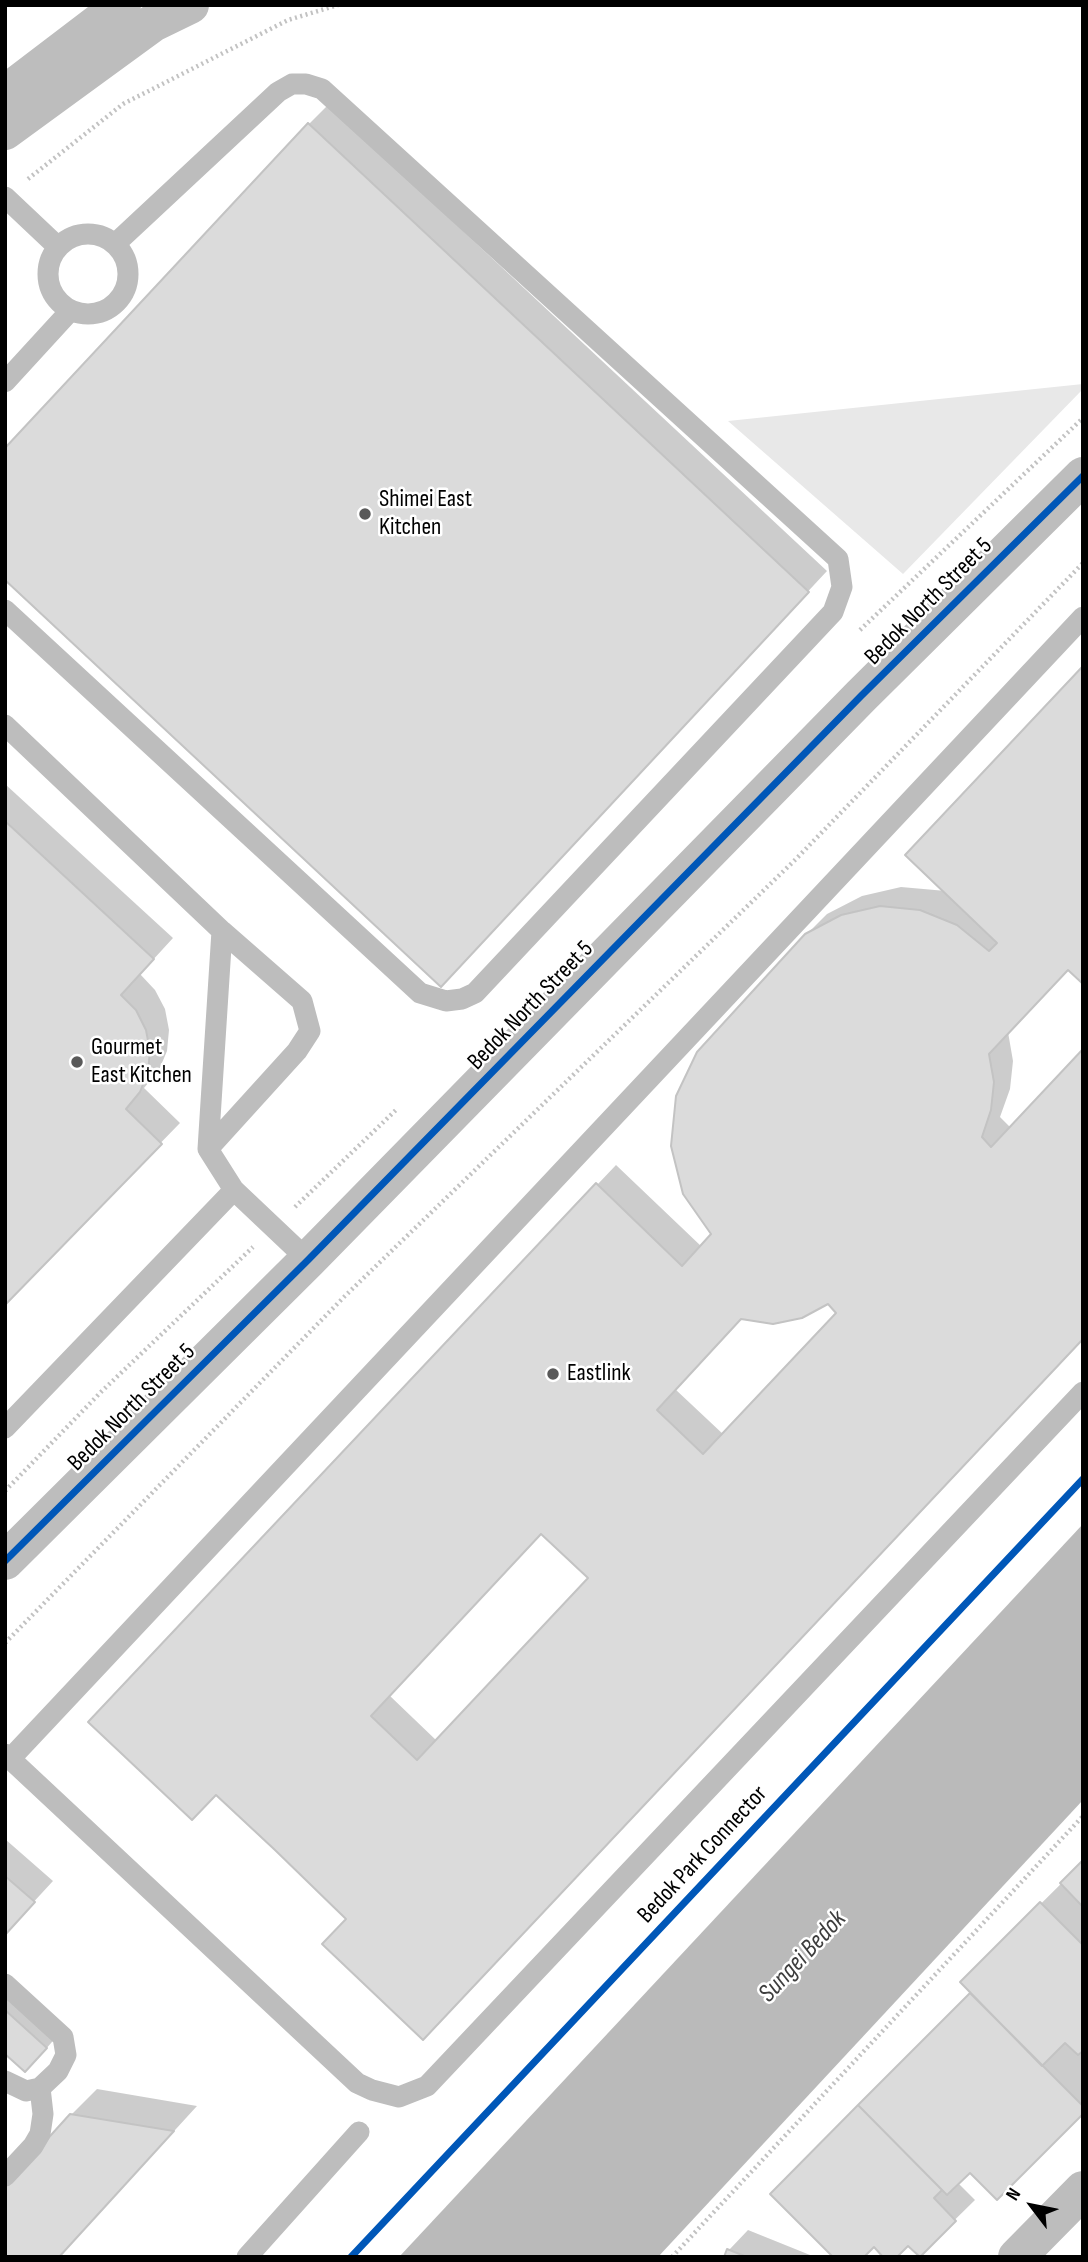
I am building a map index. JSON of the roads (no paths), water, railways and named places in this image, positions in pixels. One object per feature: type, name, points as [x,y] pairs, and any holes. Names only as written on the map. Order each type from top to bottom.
[{"type":"street","points":[[5,94],[122,5]]},
{"type":"street","points":[[5,131],[153,23],[190,5]]},
{"type":"street","name":"Bedok North Street 5","points":[[5,1561],[309,1260],[861,696],[1083,476]]},
{"type":"street","points":[[1017,2257],[1083,2190]]},
{"type":"lane","points":[[5,610],[420,993],[446,1001],[462,999],[475,992],[834,612],[842,587],[838,559],[322,89],[306,84],[292,84],[278,92],[115,244]]},
{"type":"lane","points":[[5,197],[58,247]]},
{"type":"lane","points":[[96,234],[115,244],[126,260],[128,278],[122,296],[107,309],[89,314],[71,310],[56,299],[48,282],[49,263],[58,247],[75,236],[96,234]]},
{"type":"lane","points":[[5,382],[71,310]]},
{"type":"lane","points":[[1083,617],[8,1756],[357,2083],[399,2097],[428,2086],[1083,1392]]},
{"type":"lane","points":[[5,725],[222,931],[302,1002],[310,1031],[297,1051],[208,1149]]},
{"type":"lane","points":[[222,931],[208,1149],[234,1190],[309,1260]]},
{"type":"lane","points":[[5,1428],[234,1190]]},
{"type":"lane","points":[[5,1984],[63,2037],[66,2055],[58,2071],[40,2088],[26,2091],[5,2081]]},
{"type":"lane","points":[[5,2176],[33,2146],[40,2134],[43,2114],[40,2088]]},
{"type":"lane","points":[[247,2257],[359,2132]]},
{"type":"water","name":"Sungei Bedok","points":[[1083,1524],[1083,1800],[658,2257],[399,2257]]},
{"type":"place","name":"Shimei East Kitchen","points":[[365,514]]},
{"type":"place","name":"Gourmet East Kitchen","points":[[77,1062]]},
{"type":"place","name":"Eastlink","points":[[553,1374]]}]
